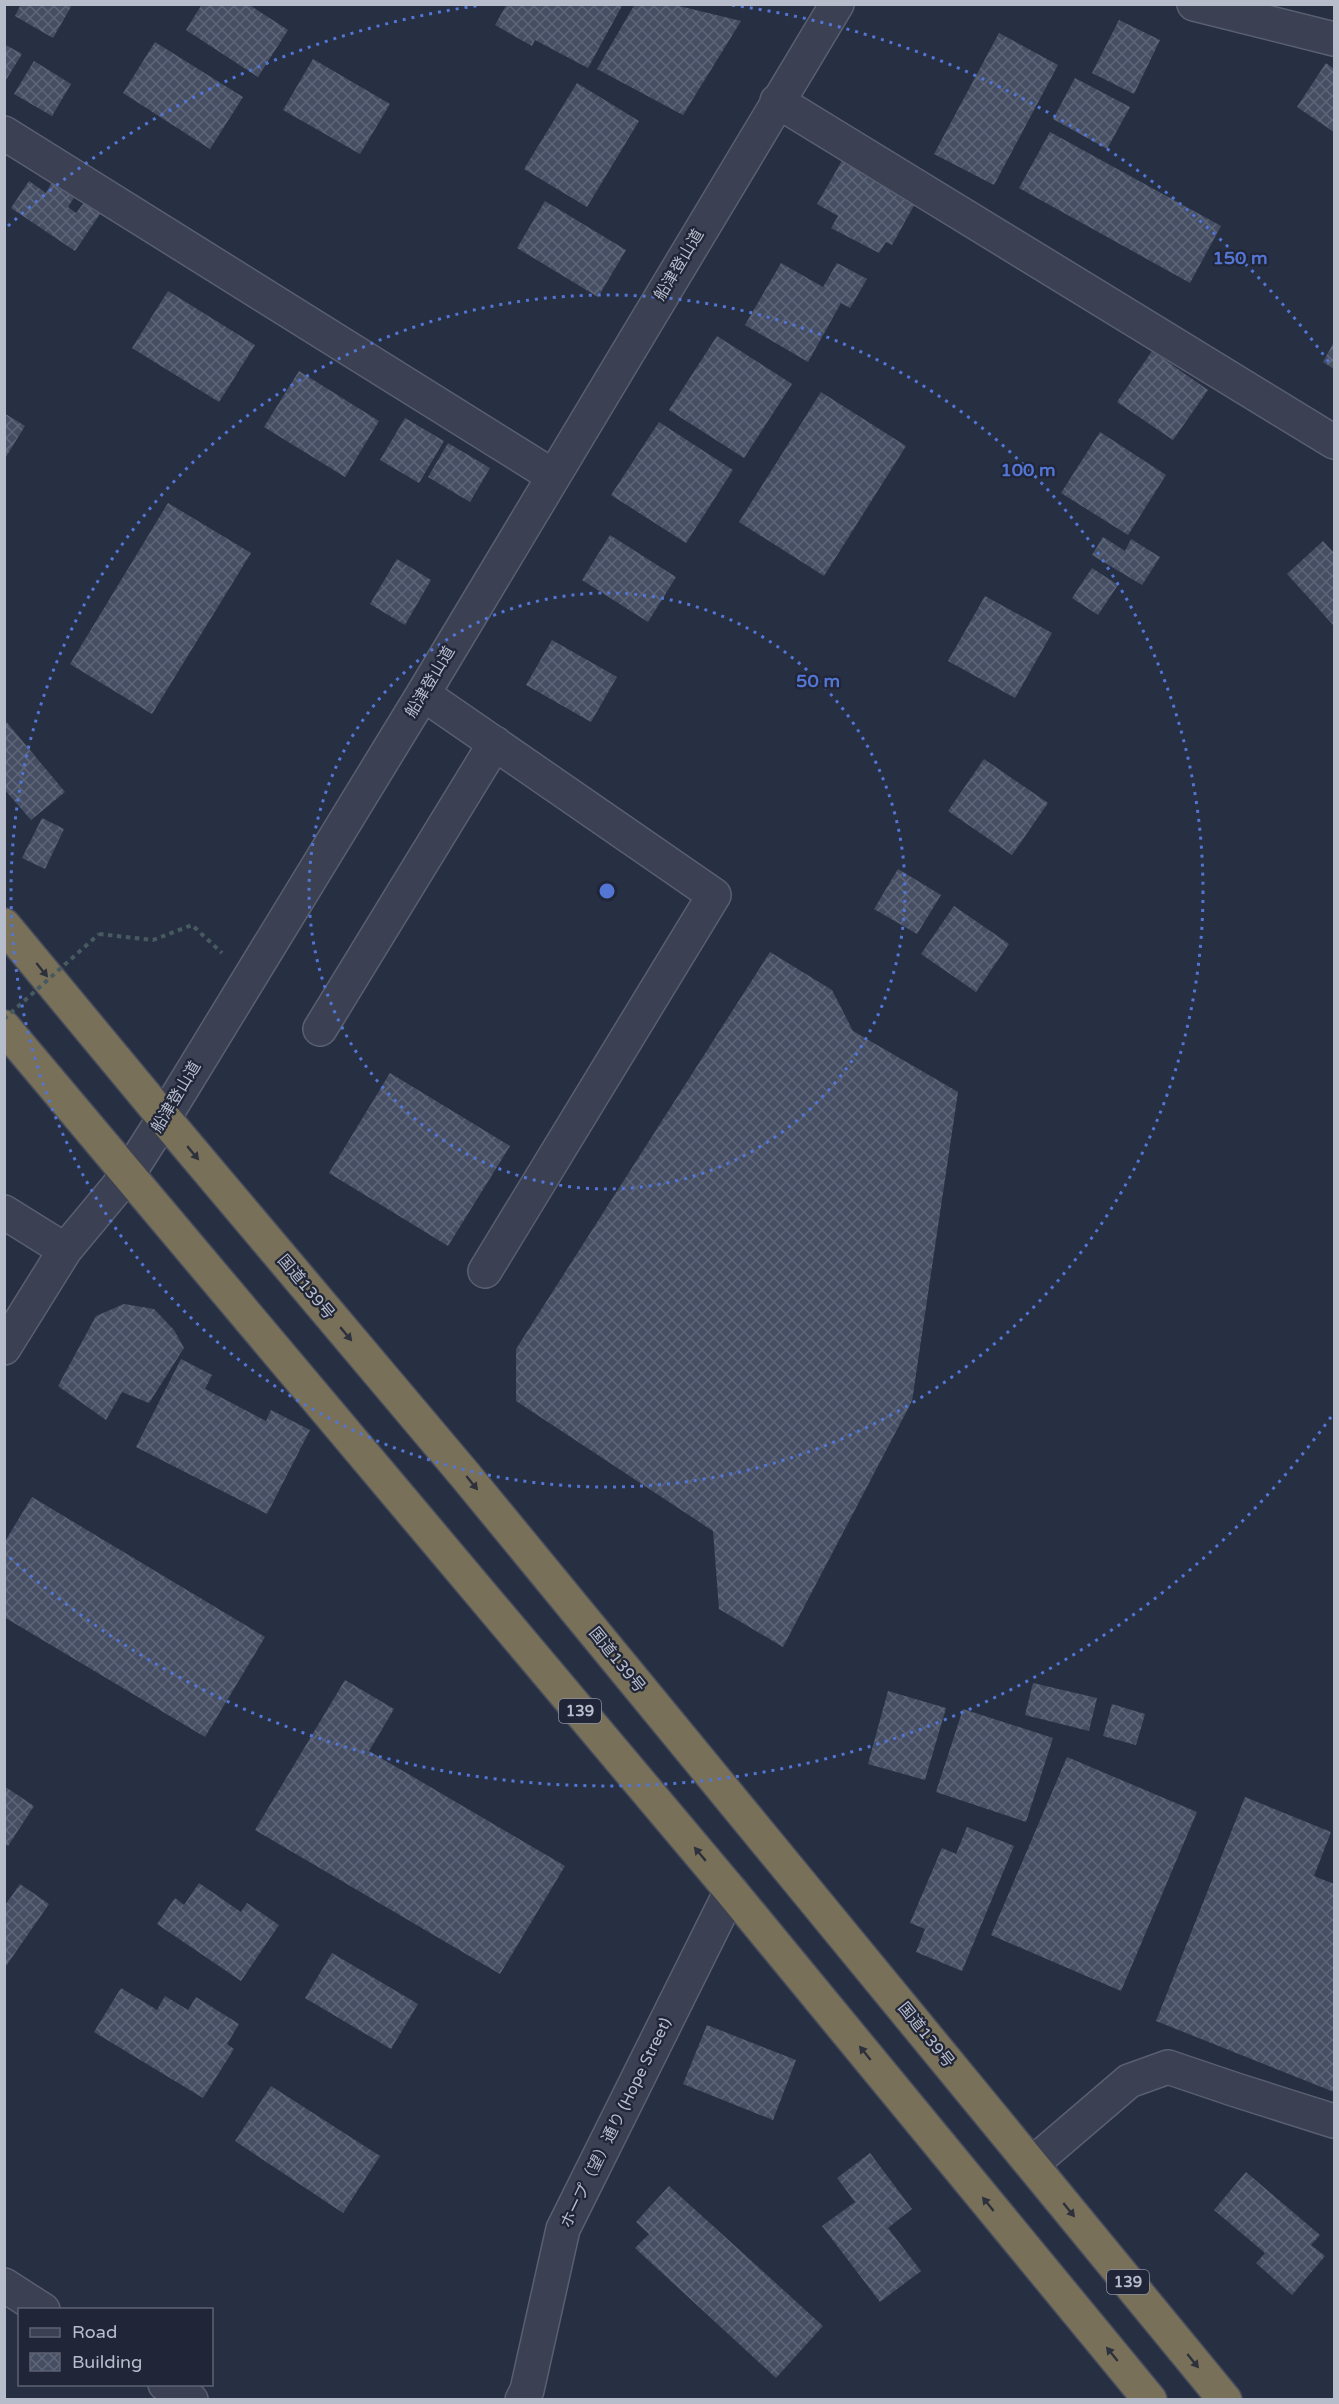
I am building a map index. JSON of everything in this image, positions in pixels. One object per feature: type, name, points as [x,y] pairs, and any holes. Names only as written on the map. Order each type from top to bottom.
[{"type":"highway","name":"国道139号","points":[[4,926],[465,1475],[1224,2400]]},
{"type":"highway","name":"139","points":[[4,1027],[731,1891],[1150,2400]]},
{"type":"street","name":"船津登山道","points":[[4,1348],[65,1250],[129,1173],[164,1118],[423,694],[837,4]]},
{"type":"street","points":[[1194,4],[1335,39]]},
{"type":"street","points":[[777,101],[1335,442]]},
{"type":"street","points":[[4,133],[553,476]]},
{"type":"street","points":[[423,694],[714,895],[485,1271]]},
{"type":"street","points":[[320,1029],[495,743]]},
{"type":"street","points":[[4,1212],[65,1250]]},
{"type":"street","name":"ホープ（望）通り (Hope Street)","points":[[522,2400],[527,2390],[563,2229],[731,1891]]},
{"type":"street","points":[[1032,2164],[1130,2081],[1168,2067],[1335,2121]]},
{"type":"street","points":[[4,2285],[40,2308]]},
{"type":"street","points":[[167,2386],[191,2400]]},
{"type":"path","points":[[4,1019],[99,934],[153,940],[192,925]]},
{"type":"building","points":[[21,4],[72,5],[53,38],[15,16]]},
{"type":"building","points":[[202,4],[248,4],[288,30],[258,77],[186,30]]},
{"type":"building","points":[[507,4],[623,4],[588,68],[535,40],[532,46],[495,25]]},
{"type":"building","points":[[635,4],[671,4],[741,21],[683,115],[597,69]]},
{"type":"building","points":[[1119,20],[1160,40],[1134,94],[1092,73]]},
{"type":"building","points":[[999,33],[1058,65],[994,185],[934,154]]},
{"type":"building","points":[[155,42],[243,97],[210,149],[123,93]]},
{"type":"building","points":[[4,44],[22,54],[4,83]]},
{"type":"building","points":[[313,59],[390,104],[360,154],[283,110]]},
{"type":"building","points":[[34,61],[71,84],[52,116],[14,94]]},
{"type":"building","points":[[1326,63],[1334,69],[1334,132],[1297,107]]},
{"type":"building","points":[[1075,78],[1130,107],[1107,149],[1053,119]]},
{"type":"building","points":[[577,83],[639,121],[587,207],[524,169]]},
{"type":"building","points":[[1050,132],[1221,226],[1190,283],[1019,188]]},
{"type":"building","points":[[843,159],[917,200],[892,245],[886,242],[879,253],[831,228],[838,216],[817,204]]},
{"type":"building","points":[[29,181],[46,193],[52,182],[75,196],[68,207],[76,213],[86,200],[102,211],[75,251],[11,208]]},
{"type":"building","points":[[545,201],[626,250],[598,297],[517,248]]},
{"type":"building","points":[[781,263],[823,287],[837,263],[867,279],[850,308],[841,303],[808,362],[745,325]]},
{"type":"building","points":[[168,291],[255,345],[219,402],[132,348]]},
{"type":"building","points":[[717,336],[792,384],[744,458],[669,410]]},
{"type":"building","points":[[1334,342],[1334,369],[1323,362]]},
{"type":"building","points":[[1152,351],[1208,390],[1173,440],[1117,402]]},
{"type":"building","points":[[299,371],[379,421],[345,477],[264,427]]},
{"type":"building","points":[[821,392],[906,446],[824,576],[739,522]]},
{"type":"building","points":[[4,413],[25,426],[4,460]]},
{"type":"building","points":[[405,418],[444,441],[419,483],[380,460]]},
{"type":"building","points":[[659,422],[733,470],[686,543],[611,495]]},
{"type":"building","points":[[1100,432],[1166,475],[1128,535],[1061,493]]},
{"type":"building","points":[[448,443],[490,468],[470,502],[428,477]]},
{"type":"building","points":[[168,503],[251,553],[152,714],[70,664]]},
{"type":"building","points":[[610,535],[676,577],[648,622],[582,580]]},
{"type":"building","points":[[1103,537],[1125,551],[1131,539],[1160,557],[1142,585],[1092,555]]},
{"type":"building","points":[[1323,541],[1334,553],[1334,626],[1287,574]]},
{"type":"building","points":[[397,559],[431,580],[405,625],[370,604]]},
{"type":"building","points":[[1092,568],[1118,585],[1098,615],[1072,598]]},
{"type":"building","points":[[985,596],[1052,633],[1015,698],[948,661]]},
{"type":"building","points":[[552,640],[617,677],[591,722],[526,685]]},
{"type":"building","points":[[4,719],[65,792],[31,820],[4,789]]},
{"type":"building","points":[[984,759],[1048,803],[1012,855],[948,811]]},
{"type":"building","points":[[42,818],[64,829],[45,869],[22,858]]},
{"type":"building","points":[[898,869],[941,895],[917,934],[874,909]]},
{"type":"building","points":[[954,906],[1009,944],[976,992],[921,954]]},
{"type":"building","points":[[770,952],[832,990],[853,1031],[958,1092],[912,1401],[783,1647],[719,1609],[713,1531],[516,1401],[516,1349]]},
{"type":"building","points":[[390,1073],[510,1146],[448,1246],[329,1173]]},
{"type":"building","points":[[124,1304],[154,1309],[174,1330],[184,1348],[149,1403],[122,1392],[106,1420],[58,1386],[96,1316]]},
{"type":"building","points":[[181,1359],[212,1375],[205,1389],[266,1421],[271,1410],[310,1430],[267,1514],[136,1447]]},
{"type":"building","points":[[32,1497],[265,1637],[205,1737],[4,1617],[4,1543]]},
{"type":"building","points":[[345,1680],[394,1709],[369,1751],[565,1866],[500,1974],[255,1830]]},
{"type":"building","points":[[1033,1683],[1097,1698],[1089,1731],[1025,1715]]},
{"type":"building","points":[[888,1691],[946,1708],[925,1780],[868,1764]]},
{"type":"building","points":[[1112,1704],[1145,1714],[1136,1745],[1103,1736]]},
{"type":"building","points":[[963,1709],[1053,1738],[1026,1822],[936,1792]]},
{"type":"building","points":[[1067,1757],[1197,1812],[1121,1991],[991,1935]]},
{"type":"building","points":[[4,1786],[34,1806],[8,1846],[4,1844]]},
{"type":"building","points":[[1245,1797],[1331,1832],[1314,1876],[1334,1884],[1334,2092],[1156,2021]]},
{"type":"building","points":[[967,1827],[1014,1846],[962,1971],[916,1952],[925,1929],[910,1923],[942,1848],[956,1854]]},
{"type":"building","points":[[199,1883],[241,1912],[247,1903],[279,1925],[241,1981],[157,1924],[175,1898],[184,1905]]},
{"type":"building","points":[[20,1884],[49,1904],[4,1969],[4,1907]]},
{"type":"building","points":[[332,1953],[418,2004],[391,2049],[305,1998]]},
{"type":"building","points":[[121,1988],[157,2010],[165,1996],[188,2010],[196,1997],[239,2024],[227,2044],[234,2049],[203,2098],[94,2032]]},
{"type":"building","points":[[707,2025],[796,2060],[773,2120],[683,2084]]},
{"type":"building","points":[[271,2086],[380,2156],[343,2213],[235,2141]]},
{"type":"building","points":[[870,2153],[912,2209],[888,2228],[921,2271],[880,2302],[822,2226],[855,2202],[837,2178]]},
{"type":"building","points":[[1246,2172],[1320,2235],[1311,2245],[1325,2256],[1292,2295],[1256,2263],[1265,2253],[1214,2210]]},
{"type":"building","points":[[669,2186],[823,2326],[776,2378],[635,2248],[649,2234],[636,2222]]}]
